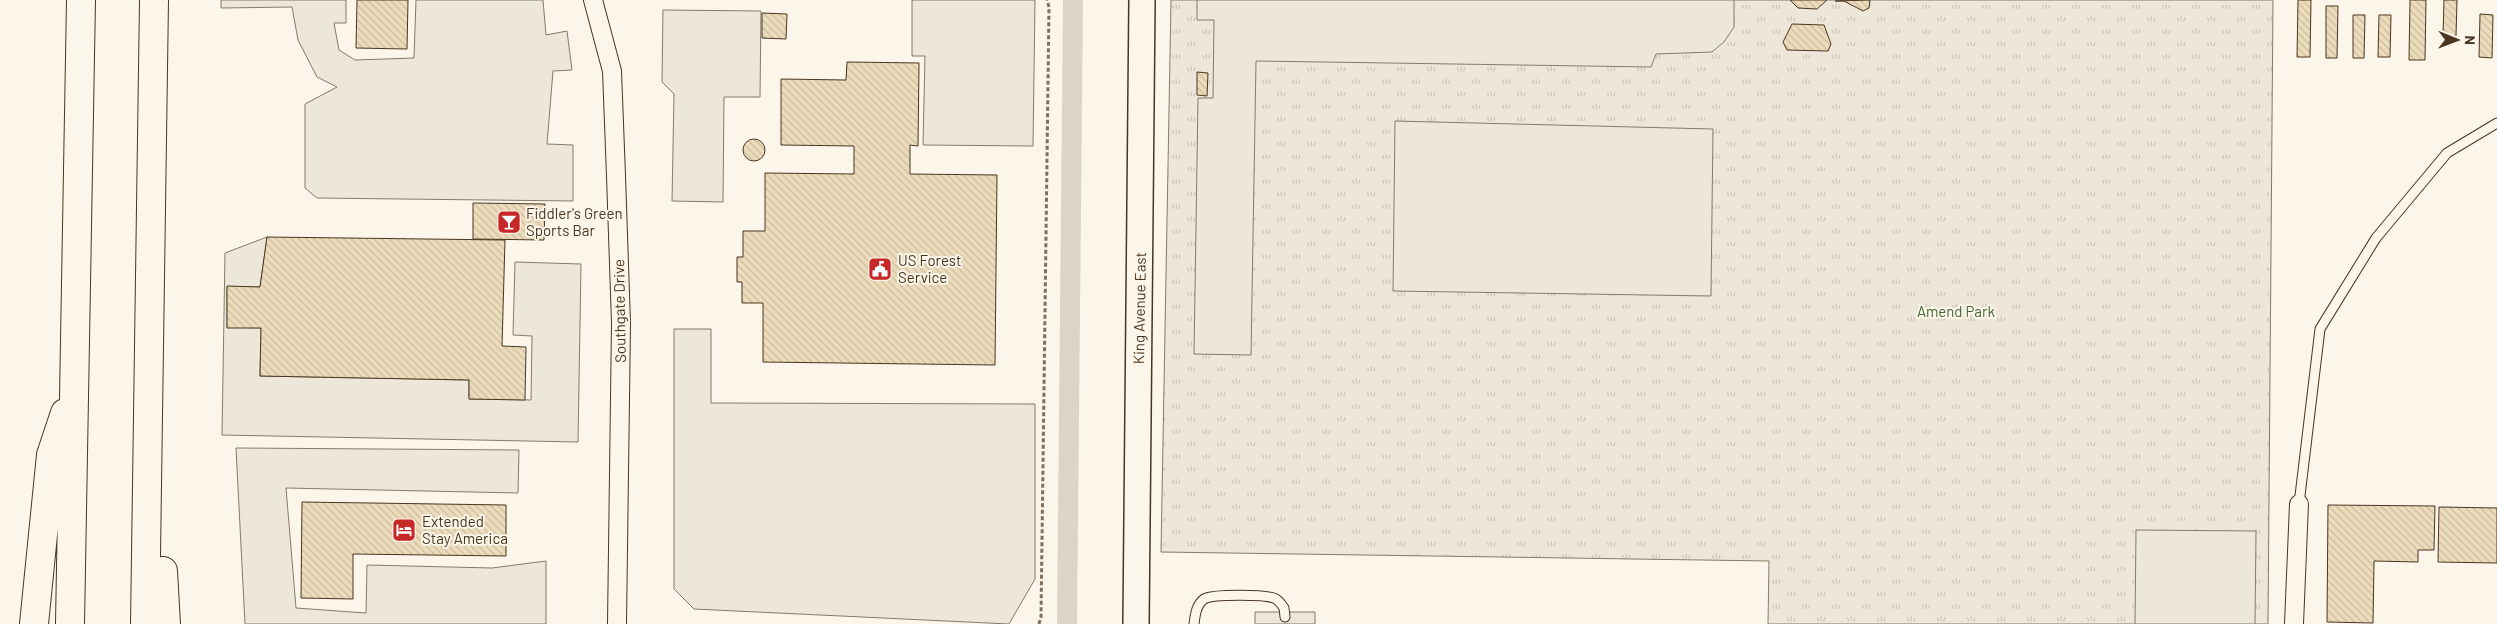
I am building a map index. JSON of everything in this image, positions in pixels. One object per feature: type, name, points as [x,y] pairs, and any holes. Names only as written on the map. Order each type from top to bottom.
[{"type":"highway","points":[[70,624],[81,0]]},
{"type":"highway","points":[[145,624],[154,0]]},
{"type":"highway","points":[[149,295],[166,624]]},
{"type":"highway","points":[[34,624],[51,455],[73,390]]},
{"type":"main road","name":"King Avenue East","points":[[1136,621],[1142,0]]},
{"type":"street","name":"Southgate Drive","points":[[593,0],[612,71],[615,148],[621,323],[616,624]]},
{"type":"street","points":[[2294,624],[2299,504]]},
{"type":"lane","points":[[2299,504],[2320,329],[2376,238],[2447,153],[2497,122]]},
{"type":"lane","points":[[1194,624],[1196,612],[1201,601],[1209,596],[1259,596],[1276,599],[1284,608],[1285,617]]},
{"type":"path","points":[[1038,624],[1041,617],[1049,27],[1047,0]]},
{"type":"green space","name":"Amend Park","points":[[1171,0],[2273,0],[2268,624],[1768,624],[1769,561],[1161,552]]},
{"type":"green space","points":[[1395,121],[1713,129],[1711,296],[1393,291]]},
{"type":"shaded area","points":[[221,0],[346,0],[346,23],[334,23],[339,50],[355,60],[414,58],[416,0],[543,0],[546,35],[567,31],[572,70],[553,71],[547,144],[573,145],[573,201],[317,198],[305,188],[305,104],[337,87],[317,77],[298,40],[292,7],[221,8]]},
{"type":"shaded area","points":[[912,0],[1035,0],[1033,146],[923,145],[925,56],[912,56]]},
{"type":"shaded area","points":[[1197,0],[1734,0],[1734,27],[1724,42],[1712,52],[1656,54],[1651,67],[1256,61],[1251,355],[1194,354],[1198,98],[1213,98],[1214,20],[1197,20]]},
{"type":"shaded area","points":[[663,10],[761,11],[760,97],[724,97],[723,202],[672,201],[674,94],[662,82]]},
{"type":"shaded area","points":[[267,237],[260,287],[227,287],[227,327],[261,328],[260,376],[469,380],[469,399],[531,400],[532,336],[513,335],[515,262],[581,264],[578,442],[222,435],[225,253]]},
{"type":"shaded area","points":[[674,329],[711,329],[711,403],[1035,404],[1035,579],[1009,624],[694,609],[674,589]]},
{"type":"shaded area","points":[[236,448],[519,450],[518,493],[286,488],[296,608],[366,613],[367,565],[492,568],[546,561],[546,624],[245,624]]},
{"type":"shaded area","points":[[2136,530],[2256,531],[2255,624],[2135,624]]},
{"type":"shaded area","points":[[1255,612],[1315,612],[1315,624],[1255,624]]},
{"type":"building","points":[[357,0],[408,0],[407,49],[356,48]]},
{"type":"building","points":[[1790,0],[1827,0],[1817,9],[1798,8]]},
{"type":"building","points":[[1870,0],[1869,8],[1863,11],[1844,1],[1835,1]]},
{"type":"building","points":[[2298,0],[2311,0],[2310,57],[2297,57]]},
{"type":"building","points":[[2410,0],[2426,0],[2425,60],[2409,60]]},
{"type":"building","points":[[2444,0],[2457,0],[2456,36],[2443,36]]},
{"type":"building","points":[[2326,6],[2338,6],[2337,58],[2326,58]]},
{"type":"building","points":[[762,13],[787,14],[786,39],[762,38]]},
{"type":"building","points":[[2480,14],[2493,15],[2492,58],[2479,57]]},
{"type":"building","points":[[2353,15],[2365,15],[2364,58],[2353,58]]},
{"type":"building","points":[[2379,15],[2391,15],[2390,57],[2378,57]]},
{"type":"building","points":[[1792,24],[1824,25],[1831,44],[1828,51],[1787,50],[1783,42]]},
{"type":"building","points":[[847,62],[919,63],[918,146],[910,145],[910,174],[997,175],[995,365],[763,362],[763,303],[742,303],[742,282],[737,282],[737,257],[743,257],[743,231],[765,231],[765,173],[854,174],[854,146],[781,145],[781,79],[846,80]]},
{"type":"building","points":[[1197,72],[1208,73],[1207,96],[1197,95]]},
{"type":"building","points":[[754,139],[762,142],[765,150],[762,158],[754,161],[746,158],[743,150],[746,142]]},
{"type":"building","name":"Fiddler's Green Sports Bar","points":[[473,203],[545,204],[544,240],[473,239]]},
{"type":"building","points":[[267,237],[505,240],[502,346],[526,347],[525,400],[469,399],[469,380],[260,376],[261,328],[227,328],[227,286],[260,287]]},
{"type":"building","name":"Extended Stay America","points":[[302,502],[506,505],[506,556],[353,554],[353,599],[301,598]]},
{"type":"building","points":[[2328,505],[2435,506],[2434,550],[2418,550],[2418,562],[2374,561],[2373,623],[2327,622]]},
{"type":"building","points":[[2439,507],[2497,508],[2497,563],[2438,562]]},
{"type":"waterway","points":[[1067,624],[1073,0]]},
{"type":"place","name":"Fiddler's Green Sports Bar","points":[[509,222]]},
{"type":"place","name":"US Forest Service","points":[[880,269]]},
{"type":"place","name":"Extended Stay America","points":[[404,530]]}]
